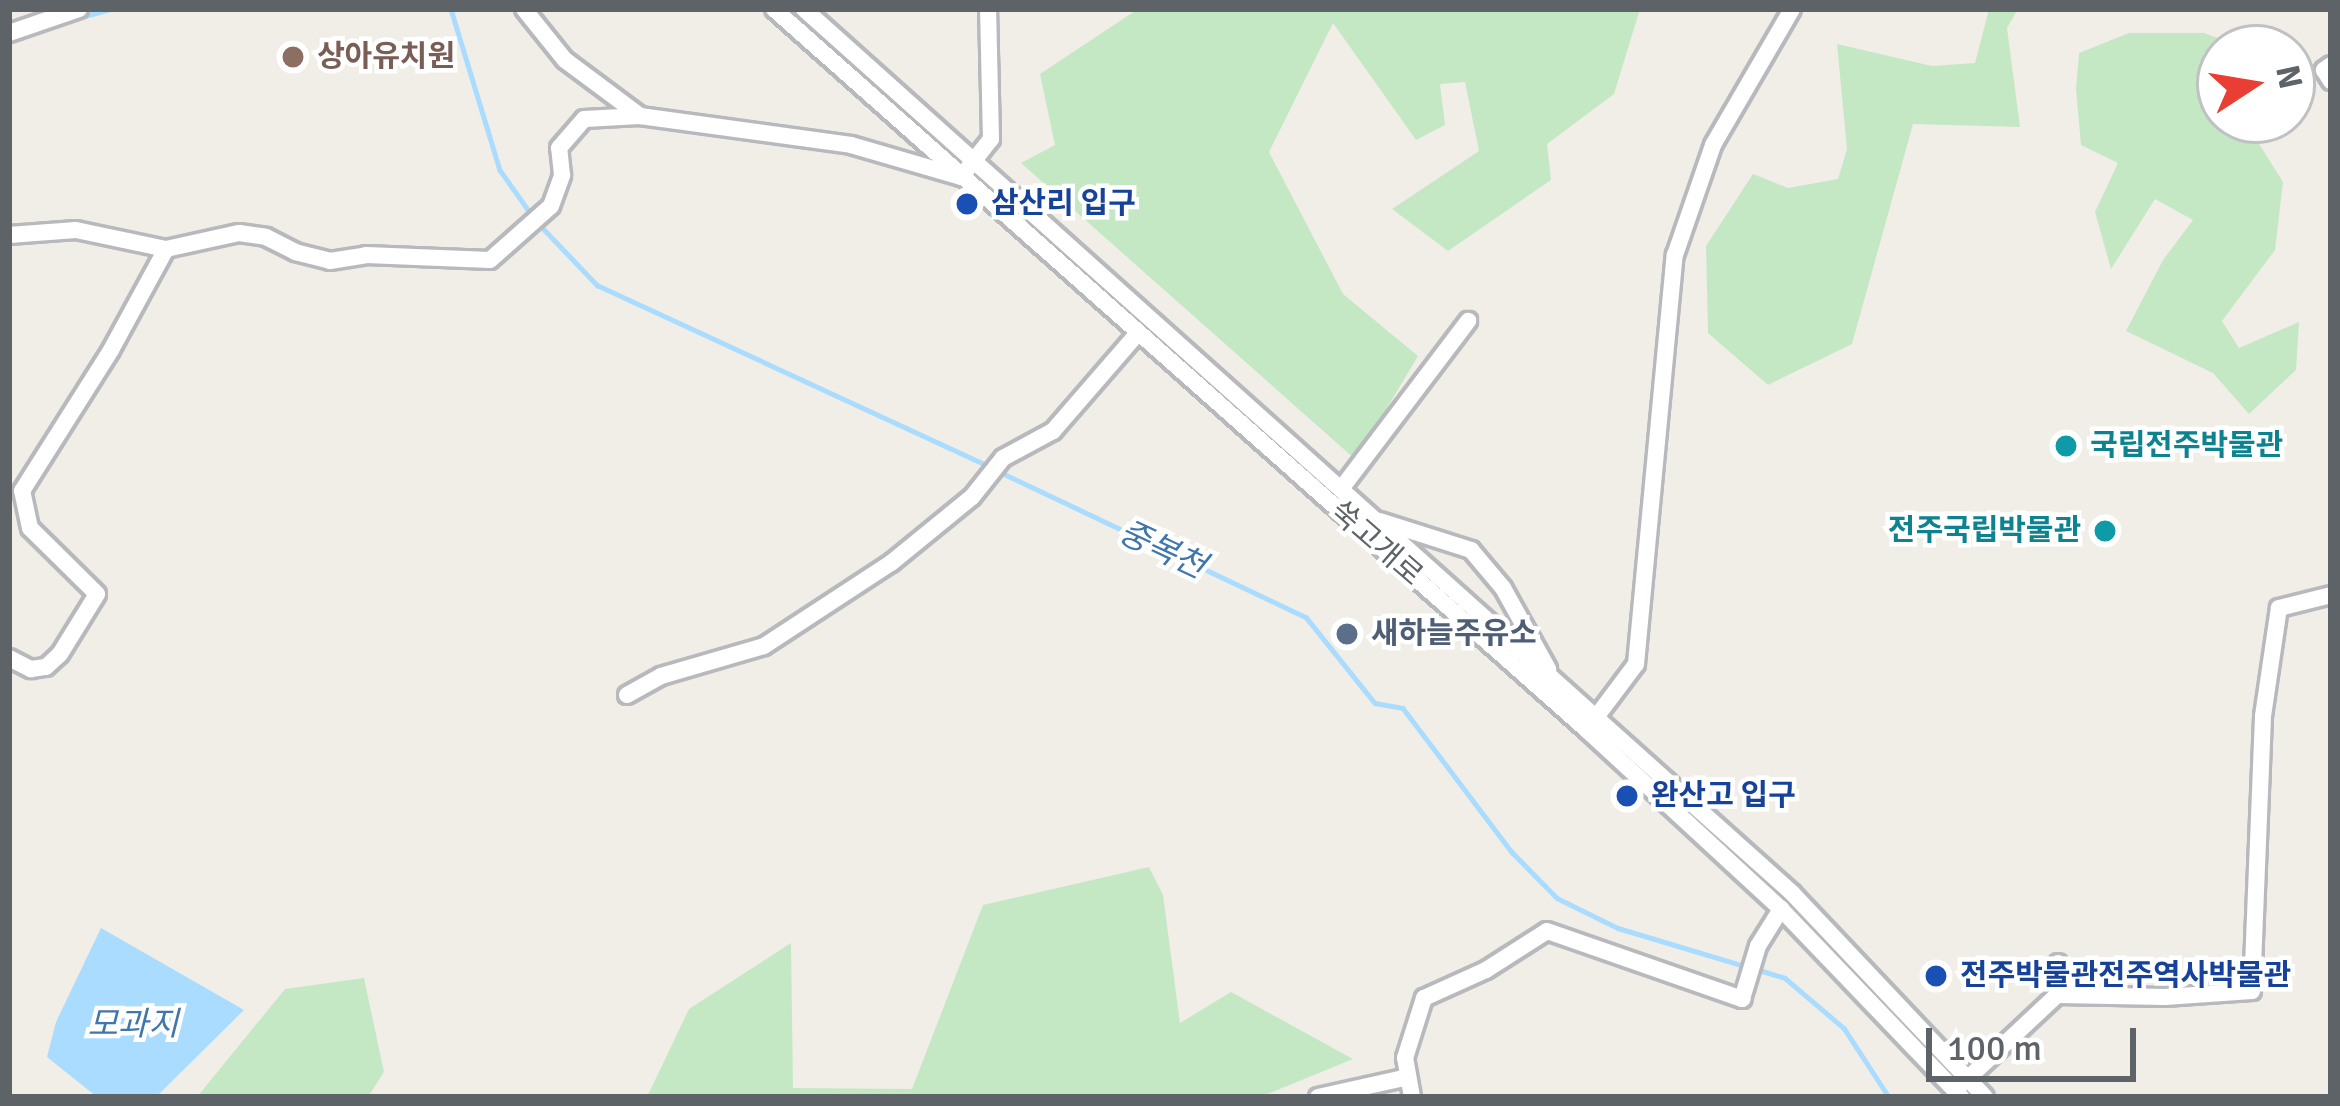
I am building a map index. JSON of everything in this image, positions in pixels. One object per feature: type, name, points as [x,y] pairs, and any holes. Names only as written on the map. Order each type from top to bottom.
[{"type":"street","points":[[9,33],[80,9]]},
{"type":"street","points":[[524,9],[565,60],[640,116]]},
{"type":"street","name":"쑥고개로","points":[[774,9],[1378,520],[1551,675],[1592,723],[1781,909],[1957,1094]]},
{"type":"street","name":"쑥고개로","points":[[804,9],[1137,334],[1793,894],[1985,1097]]},
{"type":"street","points":[[826,9],[828,30]]},
{"type":"street","points":[[9,235],[76,230],[166,249],[239,233],[266,237],[295,252],[330,261],[366,255],[490,260],[542,217],[562,175],[559,148],[584,119],[640,116],[851,145],[967,170],[991,139],[988,9]]},
{"type":"street","points":[[1592,723],[1636,664],[1675,255],[1713,146],[1792,9]]},
{"type":"street","points":[[2331,65],[2324,70],[2331,81]]},
{"type":"street","points":[[9,658],[31,669],[46,667],[91,609],[97,594],[30,528],[22,491],[111,350],[166,249]]},
{"type":"street","points":[[1341,489],[1468,321]]},
{"type":"street","points":[[627,695],[661,676],[764,646],[891,563],[980,486],[1003,458],[1053,431],[1137,334]]},
{"type":"street","points":[[1378,520],[1471,550],[1503,588],[1551,675]]},
{"type":"street","points":[[1957,1094],[2057,995],[2165,997],[2252,991],[2263,716],[2279,608],[2331,595]]},
{"type":"street","points":[[1412,1097],[1405,1058],[1424,998],[1486,970],[1547,931],[1742,999],[1758,946],[1781,909]]},
{"type":"street","points":[[2057,995],[2058,963]]},
{"type":"street","points":[[1318,1097],[1408,1077]]},
{"type":"green space","points":[[1138,9],[1640,9],[1614,94],[1547,144],[1551,180],[1448,251],[1392,209],[1479,151],[1465,82],[1440,84],[1445,125],[1416,140],[1333,23],[1269,152],[1343,294],[1418,356],[1356,460],[1021,163],[1055,145],[1040,74]]},
{"type":"green space","points":[[1989,9],[2018,9],[2007,28],[2020,127],[1913,124],[1852,344],[1768,385],[1708,333],[1706,246],[1753,174],[1788,188],[1838,179],[1847,149],[1837,44],[1932,66],[1975,63]]},
{"type":"green space","points":[[2129,33],[2196,33],[2196,144],[2259,144],[2283,182],[2275,250],[2222,321],[2239,348],[2299,322],[2296,370],[2249,414],[2213,373],[2126,331],[2163,260],[2193,220],[2155,199],[2111,269],[2095,212],[2118,163],[2081,145],[2076,89],[2079,53]]},
{"type":"green space","points":[[1149,867],[1163,895],[1180,1023],[1231,992],[1353,1059],[1260,1097],[647,1097],[689,1009],[791,943],[793,1088],[912,1089],[983,905]]},
{"type":"green space","points":[[364,978],[384,1072],[368,1097],[197,1097],[285,989]]},
{"type":"water","name":"모과지","points":[[101,928],[244,1010],[156,1097],[97,1097],[47,1057],[56,1022]]},
{"type":"waterway","points":[[77,18],[111,9]]},
{"type":"waterway","name":"중복천","points":[[451,9],[500,170],[531,214]]},
{"type":"waterway","name":"중복천","points":[[538,223],[597,285],[988,466]]},
{"type":"waterway","name":"중복천","points":[[998,471],[1306,617],[1375,703],[1403,708],[1512,852],[1557,898],[1618,928],[1745,966]]},
{"type":"waterway","name":"중복천","points":[[1756,969],[1785,978],[1844,1028],[1889,1097]]},
{"type":"place","name":"상아유치원","points":[[293,57]]},
{"type":"place","name":"삼산리 입구","points":[[967,204]]},
{"type":"place","name":"국립전주박물관","points":[[2066,446]]},
{"type":"place","name":"전주국립박물관","points":[[2105,531]]},
{"type":"place","name":"새하늘주유소","points":[[1347,634]]},
{"type":"place","name":"완산고 입구","points":[[1627,796]]},
{"type":"place","name":"전주박물관전주역사박물관","points":[[1936,976]]}]
